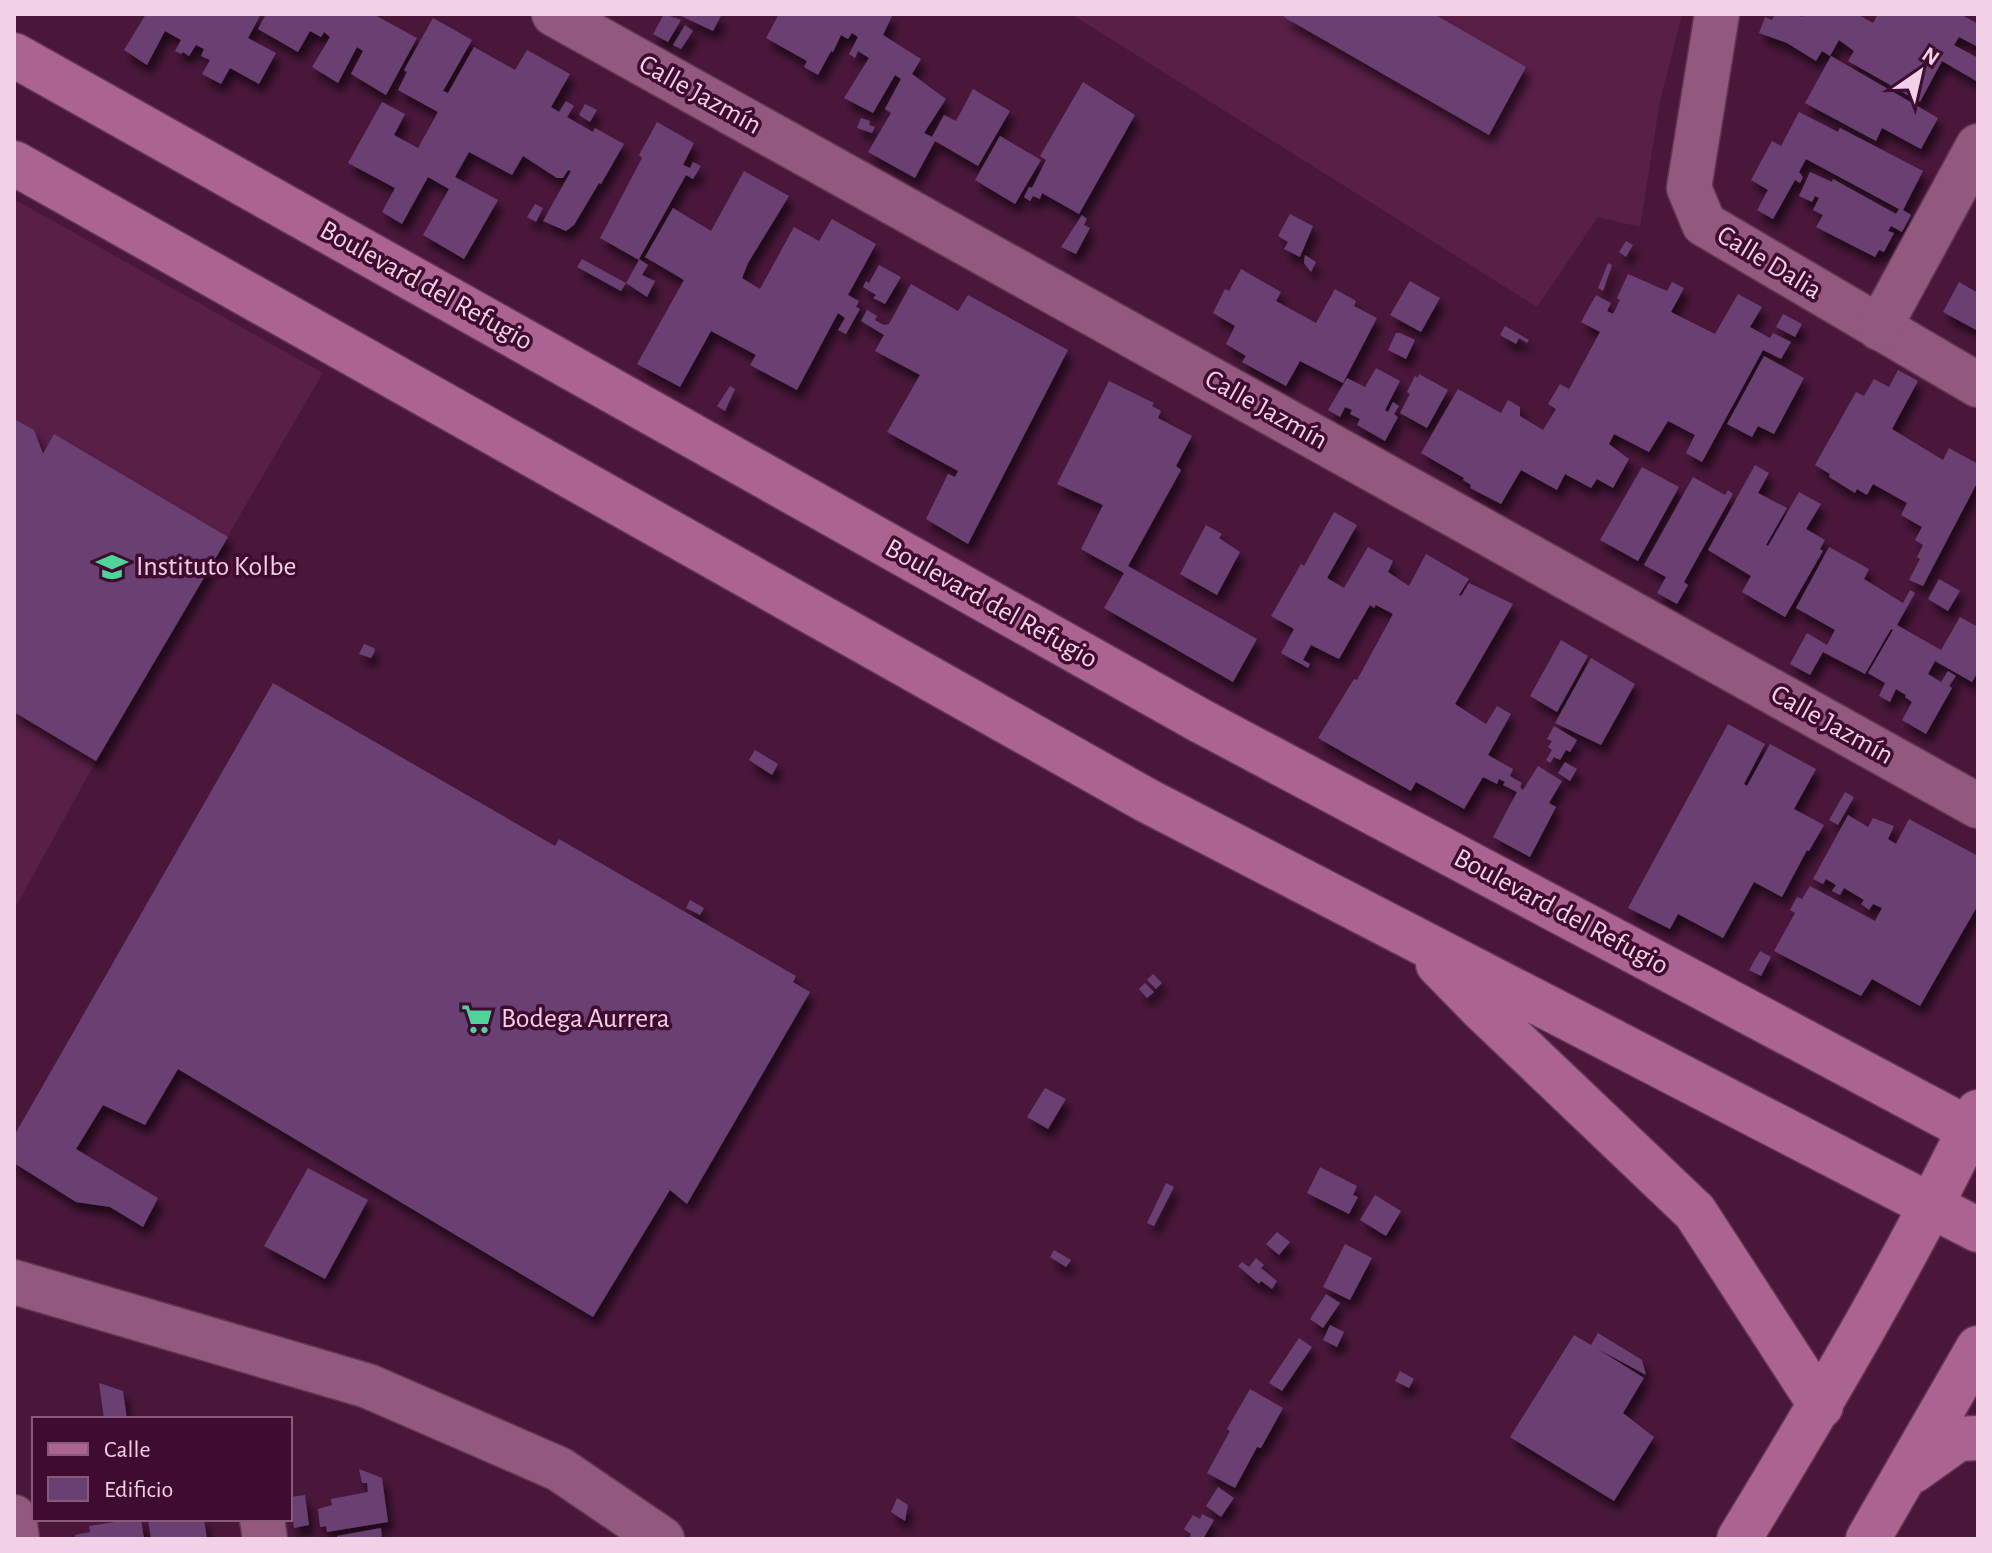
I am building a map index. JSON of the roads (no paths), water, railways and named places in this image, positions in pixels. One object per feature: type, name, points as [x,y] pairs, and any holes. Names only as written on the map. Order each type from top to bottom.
[{"type":"main road","name":"Boulevard del Refugio","points":[[14,55],[1199,720],[1975,1125]]},
{"type":"main road","points":[[14,163],[1146,800],[1978,1230]]},
{"type":"main road","points":[[1414,939],[1482,1009],[1695,1212],[1821,1406]]},
{"type":"main road","points":[[1739,1539],[1821,1406],[1975,1125]]},
{"type":"main road","points":[[1868,1539],[1978,1348]]},
{"type":"main road","points":[[1904,1477],[1958,1439],[1978,1438]]},
{"type":"street","name":"Calle Jazmín","points":[[554,14],[1978,806]]},
{"type":"street","name":"Calle Dalia","points":[[1717,14],[1689,188],[1704,224],[1978,385]]},
{"type":"street","points":[[1879,328],[1978,146]]},
{"type":"street","points":[[14,1282],[368,1386],[559,1469],[662,1539]]},
{"type":"street","points":[[14,1517],[17,1539]]},
{"type":"place","name":"Instituto Kolbe","points":[[112,567]]},
{"type":"place","name":"Bodega Aurrera","points":[[477,1019]]}]
